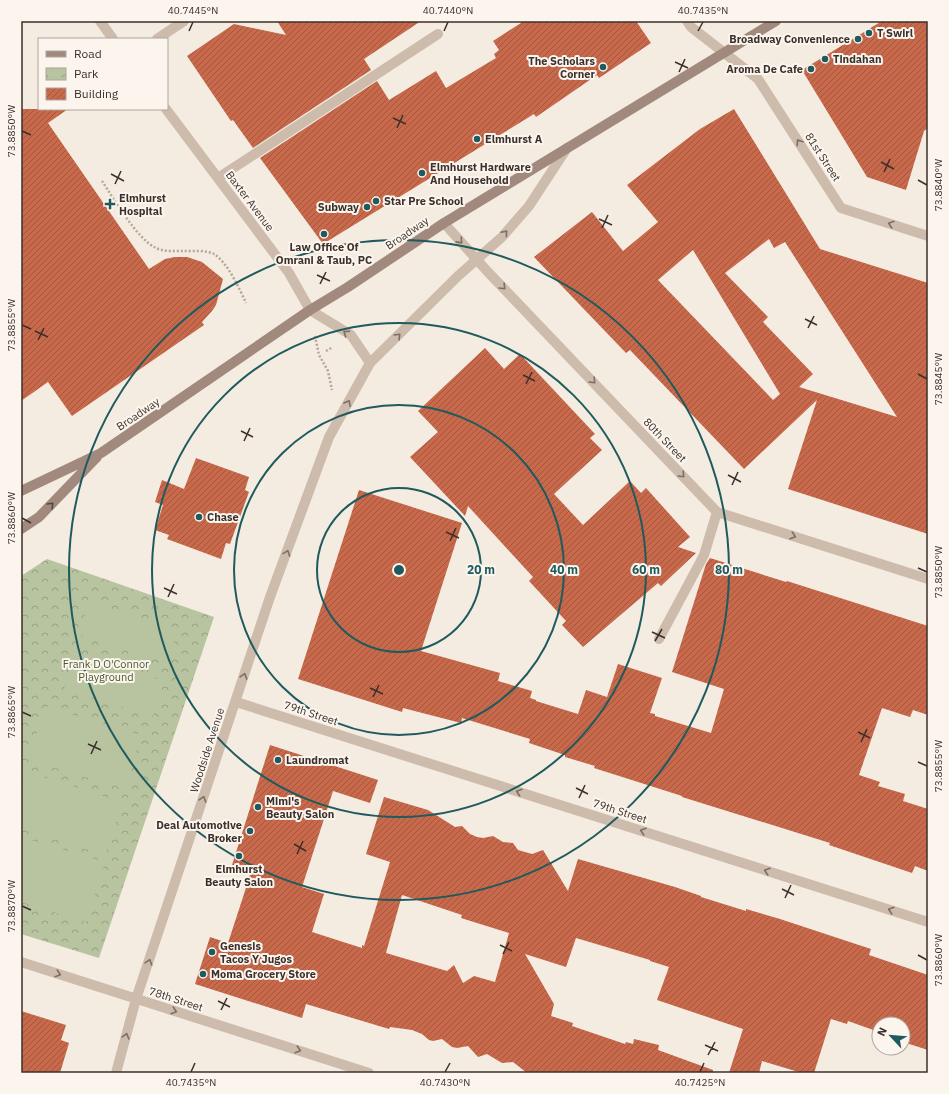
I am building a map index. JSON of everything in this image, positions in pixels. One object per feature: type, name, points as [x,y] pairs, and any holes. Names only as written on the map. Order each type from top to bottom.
[{"type":"main road","name":"Broadway","points":[[21,491],[101,453],[310,310],[348,287],[444,223],[776,21]]},
{"type":"main road","name":"Broadway","points":[[21,530],[39,517],[101,453]]},
{"type":"street","points":[[100,21],[112,38]]},
{"type":"street","points":[[158,38],[184,21]]},
{"type":"street","name":"81st Street","points":[[687,21],[691,27],[758,79],[841,208],[928,236]]},
{"type":"street","points":[[218,178],[438,34]]},
{"type":"street","name":"Baxter Avenue","points":[[167,110],[289,273],[310,310]]},
{"type":"street","name":"Woodside Avenue","points":[[116,1073],[136,999],[270,598],[329,437],[370,363],[476,259],[502,237],[529,206],[567,148]]},
{"type":"street","name":"80th Street","points":[[444,223],[476,259],[717,512],[928,579]]},
{"type":"street","points":[[310,310],[351,335],[370,363]]},
{"type":"street","points":[[659,639],[704,555],[717,512]]},
{"type":"street","name":"79th Street","points":[[236,702],[928,922]]},
{"type":"street","name":"78th Street","points":[[21,962],[369,1073]]},
{"type":"path","points":[[102,181],[145,240],[156,249],[169,251],[207,252],[214,254],[222,262],[234,279],[246,302]]},
{"type":"path","points":[[310,310],[319,355],[328,371],[332,389],[332,397]]},
{"type":"green space","name":"Frank D O'Connor Playground","points":[[47,559],[214,617],[99,958],[21,934],[21,576]]},
{"type":"green space","points":[[88,603],[178,630],[168,662],[79,634]]},
{"type":"green space","points":[[75,653],[164,681],[153,716],[64,689]]},
{"type":"green space","points":[[45,706],[141,735],[125,789],[29,760]]},
{"type":"green space","points":[[25,771],[122,802],[105,855],[21,829],[21,784]]},
{"type":"green space","points":[[21,837],[105,862],[86,922],[21,902]]},
{"type":"building","points":[[277,21],[421,21],[364,59],[371,70],[253,148],[233,120],[231,121],[187,56],[234,24],[286,35]]},
{"type":"building","points":[[524,21],[636,21],[651,43],[599,78],[597,75],[536,117],[534,114],[323,244],[260,158],[377,81],[389,100],[436,71],[446,88],[496,58],[494,54],[499,50],[493,41]]},
{"type":"building","points":[[882,21],[928,21],[928,128],[924,131],[906,190],[867,177],[802,70]]},
{"type":"building","points":[[21,109],[67,110],[48,123],[149,269],[165,259],[187,257],[202,262],[223,279],[216,305],[202,322],[204,325],[72,416],[48,382],[21,401]]},
{"type":"building","points":[[734,109],[820,249],[928,283],[928,534],[788,489],[817,400],[744,469],[630,350],[626,353],[534,257],[592,212],[623,251],[658,222],[627,185],[700,129]],"holes":[[[769,239],[774,248],[785,242],[897,417],[799,387],[813,374],[763,322],[768,317],[725,273]],[[693,250],[780,394],[773,400],[658,280]]]},
{"type":"building","points":[[485,348],[504,369],[520,354],[595,434],[590,438],[602,450],[554,494],[583,525],[630,481],[641,493],[646,488],[690,537],[678,547],[696,553],[661,586],[658,583],[583,647],[562,625],[566,621],[529,581],[533,577],[468,506],[465,516],[410,457],[438,432],[418,411]]},
{"type":"building","name":"Chase","points":[[196,458],[249,477],[245,490],[249,492],[230,544],[226,543],[221,559],[167,539],[169,535],[155,530],[163,505],[155,502],[162,480],[184,489]]},
{"type":"building","points":[[359,490],[462,523],[421,651],[500,673],[498,681],[532,691],[530,698],[578,714],[586,690],[607,697],[618,664],[662,678],[650,713],[655,714],[655,716],[711,733],[724,689],[672,672],[706,564],[710,558],[928,626],[928,715],[913,710],[910,717],[882,708],[859,775],[880,782],[878,786],[905,794],[903,801],[928,809],[928,871],[915,866],[912,873],[829,845],[830,843],[594,768],[595,766],[565,757],[565,755],[529,743],[530,739],[462,718],[461,723],[403,708],[402,712],[298,679]]},
{"type":"building","points":[[270,745],[378,780],[370,803],[333,791],[302,887],[324,894],[312,932],[362,948],[362,945],[364,946],[390,862],[366,854],[384,797],[428,810],[455,827],[462,826],[470,834],[477,837],[483,838],[493,836],[503,842],[513,843],[518,850],[532,854],[543,850],[568,891],[578,859],[675,887],[746,911],[746,909],[780,919],[871,949],[869,955],[928,975],[928,1050],[911,1045],[911,1016],[871,1016],[871,1029],[848,1021],[847,1024],[831,1019],[814,1073],[802,1073],[762,1061],[759,1073],[729,1073],[743,1029],[657,1000],[669,967],[576,938],[566,967],[525,954],[554,1004],[551,1016],[573,1023],[572,1026],[625,1044],[626,1042],[633,1044],[634,1039],[659,1045],[658,1050],[713,1070],[713,1073],[527,1073],[513,1062],[502,1063],[487,1054],[478,1057],[468,1046],[457,1048],[452,1047],[442,1039],[433,1041],[429,1040],[422,1034],[412,1030],[390,1027],[389,1029],[306,1004],[302,1018],[195,984],[210,937],[228,943],[251,871],[232,865]],"holes":[[[402,895],[462,915],[461,918],[509,933],[495,982],[474,976],[463,983],[454,965],[447,971],[386,953]]]},
{"type":"building","points":[[21,1011],[66,1025],[61,1040],[69,1043],[60,1073],[21,1073]]},
{"type":"place","name":"T Swirl","points":[[869,33]]},
{"type":"place","name":"Broadway Convenience","points":[[858,39]]},
{"type":"place","name":"Tindahan","points":[[825,59]]},
{"type":"place","name":"The Scholars Corner","points":[[603,67]]},
{"type":"place","name":"Aroma De Cafe","points":[[811,69]]},
{"type":"place","name":"Elmhurst A","points":[[477,139]]},
{"type":"place","name":"Elmhurst Hardware And Household","points":[[422,173]]},
{"type":"place","name":"Star Pre School","points":[[376,201]]},
{"type":"place","name":"Elmhurst Hospital","points":[[110,204]]},
{"type":"place","name":"Subway","points":[[367,207]]},
{"type":"place","name":"Law Office Of Omrani & Taub, PC","points":[[324,234]]},
{"type":"place","name":"Chase","points":[[199,517]]},
{"type":"place","name":"Laundromat","points":[[278,760]]},
{"type":"place","name":"Mimi's Beauty Salon","points":[[258,807]]},
{"type":"place","name":"Deal Automotive Broker","points":[[250,831]]},
{"type":"place","name":"Elmhurst Beauty Salon","points":[[239,856]]},
{"type":"place","name":"Genesis Tacos Y Jugos","points":[[212,952]]},
{"type":"place","name":"Moma Grocery Store","points":[[203,974]]}]
